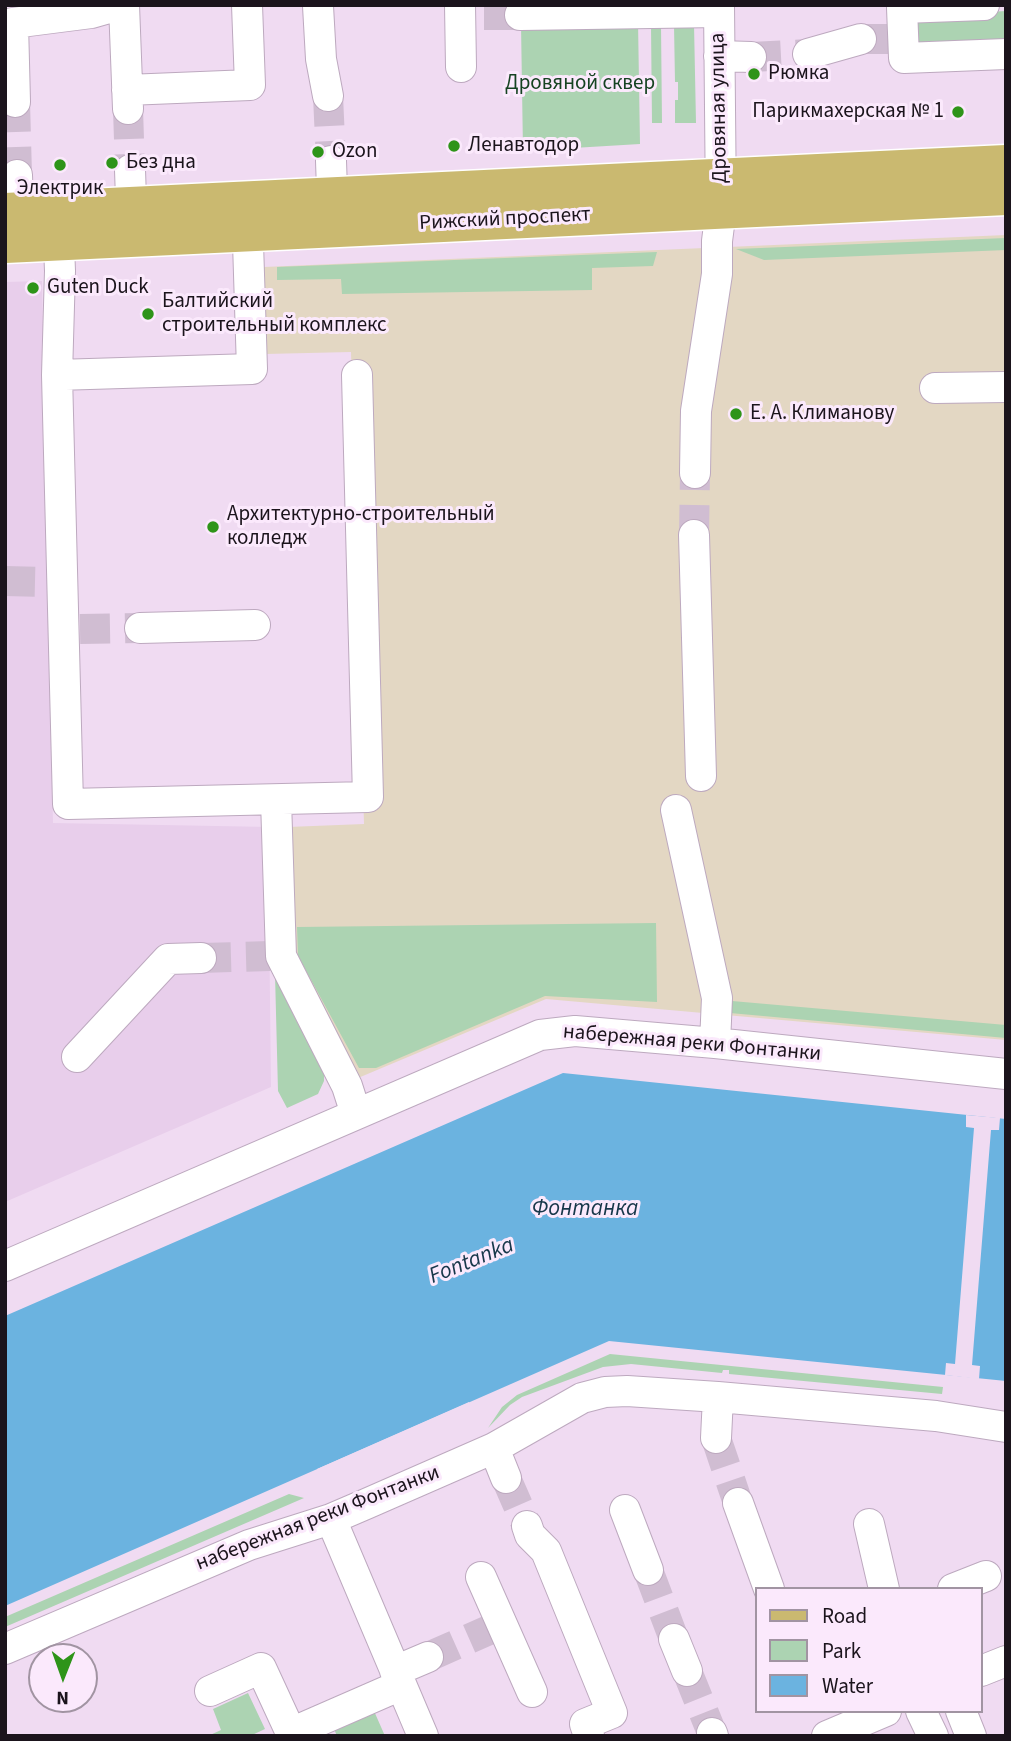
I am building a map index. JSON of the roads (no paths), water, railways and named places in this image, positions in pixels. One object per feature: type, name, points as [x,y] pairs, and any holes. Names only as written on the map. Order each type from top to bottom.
[{"type":"main road","name":"Рижский проспект","points":[[721,194],[1006,164]]},
{"type":"main road","name":"Рижский проспект","points":[[13,217],[58,225],[131,205],[248,216],[332,195],[1006,196]]},
{"type":"street","points":[[15,102],[13,23],[91,13],[121,5],[128,99],[250,85],[247,5]]},
{"type":"street","points":[[985,5],[902,8],[898,39],[904,58],[1006,54]]},
{"type":"street","points":[[318,6],[321,59],[328,96]]},
{"type":"street","points":[[520,15],[719,9]]},
{"type":"street","name":"Дровяная улица","points":[[695,473],[696,411],[717,274],[721,194],[719,9]]},
{"type":"street","points":[[461,68],[468,12]]},
{"type":"street","points":[[808,54],[861,40]]},
{"type":"street","points":[[719,57],[751,57]]},
{"type":"street","points":[[57,375],[252,369],[248,216]]},
{"type":"street","points":[[58,225],[55,581],[72,629],[68,804],[368,797],[356,375]]},
{"type":"street","points":[[935,388],[1006,387]]},
{"type":"street","points":[[694,535],[701,776]]},
{"type":"street","points":[[140,628],[255,625]]},
{"type":"street","points":[[276,800],[276,956],[347,1086],[356,1114]]},
{"type":"street","points":[[676,810],[717,998],[715,1042]]},
{"type":"street","points":[[77,1057],[168,959],[201,958]]},
{"type":"street","name":"набережная реки Фонтанки","points":[[5,1266],[540,1035],[575,1031],[715,1042],[1006,1074]]},
{"type":"street","name":"набережная реки Фонтанки","points":[[5,1649],[237,1550],[331,1519],[494,1448],[582,1398],[605,1392],[719,1397],[936,1416],[1006,1427]]},
{"type":"street","points":[[716,1438],[719,1397]]},
{"type":"street","points":[[494,1448],[506,1478]]},
{"type":"street","points":[[738,1503],[768,1587]]},
{"type":"street","points":[[625,1510],[648,1570]]},
{"type":"street","points":[[331,1519],[423,1736]]},
{"type":"street","points":[[869,1524],[884,1587]]},
{"type":"street","points":[[527,1526],[530,1535],[546,1551],[612,1713],[585,1724],[589,1736]]},
{"type":"street","points":[[958,1587],[986,1576]]},
{"type":"street","points":[[481,1577],[496,1627],[532,1692]]},
{"type":"street","points":[[674,1639],[687,1671]]},
{"type":"street","points":[[210,1691],[261,1668],[288,1734],[398,1678],[428,1657]]},
{"type":"street","points":[[983,1670],[1006,1661]]},
{"type":"street","points":[[827,1736],[881,1713]]},
{"type":"street","points":[[922,1713],[933,1736]]},
{"type":"street","points":[[962,1713],[971,1736]]},
{"type":"water","name":"Фонтанка","points":[[563,1073],[1006,1119],[1006,1381],[609,1341],[5,1606],[5,1316]]},
{"type":"tunnel","points":[[484,15],[520,15]]},
{"type":"tunnel","points":[[861,39],[893,39]]},
{"type":"tunnel","points":[[751,57],[808,54]]},
{"type":"tunnel","points":[[328,96],[331,161]]},
{"type":"tunnel","points":[[15,102],[17,175]]},
{"type":"tunnel","points":[[128,109],[130,170]]},
{"type":"tunnel","points":[[694,535],[695,473]]},
{"type":"tunnel","points":[[5,581],[48,582]]},
{"type":"tunnel","points":[[80,629],[140,628]]},
{"type":"tunnel","points":[[201,958],[270,956]]},
{"type":"tunnel","points":[[716,1438],[738,1503]]},
{"type":"tunnel","points":[[506,1478],[527,1526]]},
{"type":"tunnel","points":[[648,1570],[674,1639]]},
{"type":"tunnel","points":[[428,1657],[489,1630]]},
{"type":"tunnel","points":[[687,1671],[712,1733]]},
{"type":"place","name":"Рюмка","points":[[754,74]]},
{"type":"place","name":"Парикмахерская № 1","points":[[958,112]]},
{"type":"place","name":"Ленавтодор","points":[[454,146]]},
{"type":"place","name":"Ozon","points":[[318,152]]},
{"type":"place","name":"Без дна","points":[[112,163]]},
{"type":"place","name":"Электрик","points":[[60,165]]},
{"type":"place","name":"Guten Duck","points":[[33,288]]},
{"type":"place","name":"Балтийский строительный комплекс","points":[[148,314]]},
{"type":"place","name":"Е. А. Климанову","points":[[736,414]]},
{"type":"place","name":"Архитектурно-строительный колледж","points":[[213,527]]},
{"type":"park label","name":"Дровяной сквер","points":[[580,84]]},
{"type":"water label","name":"Fontanka","points":[[472,1262]]}]
